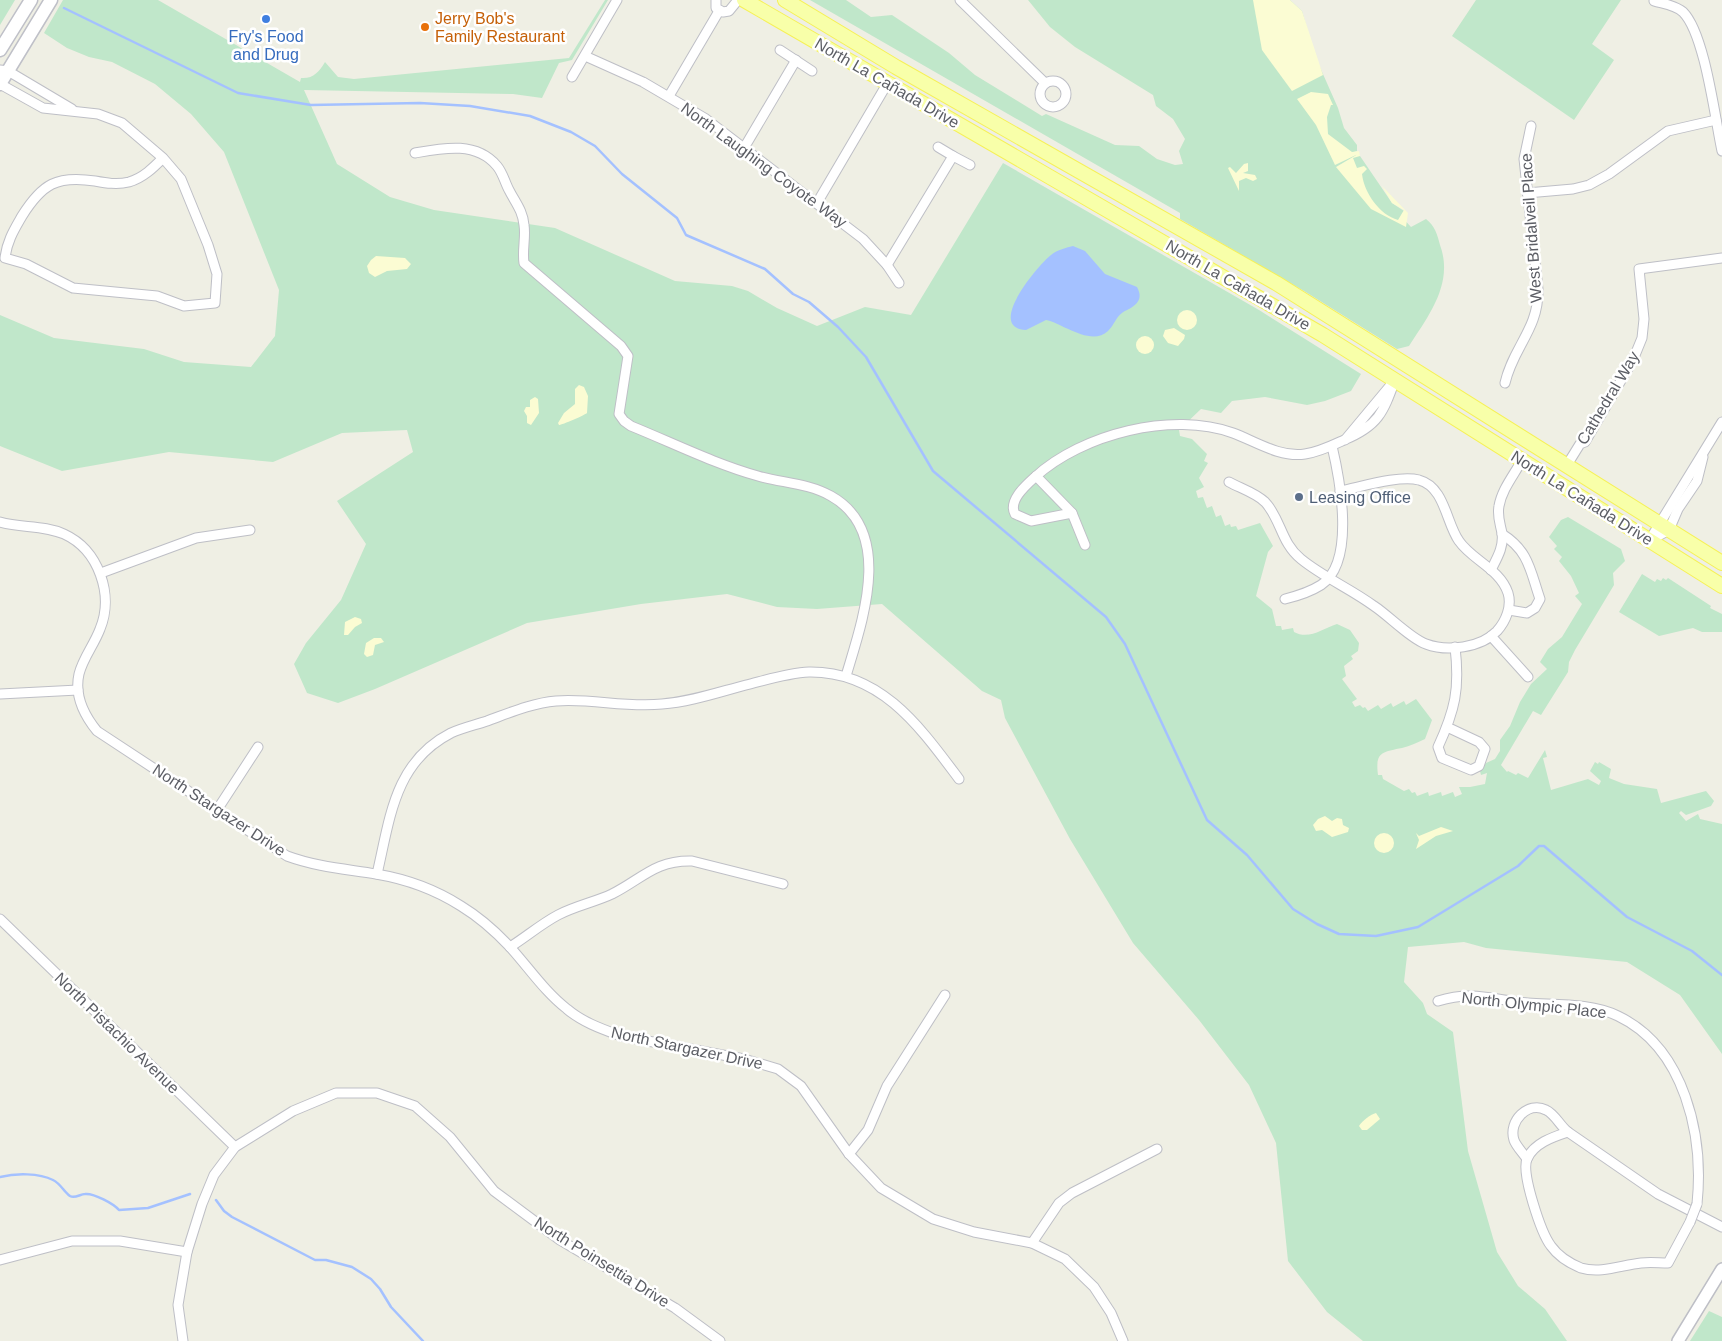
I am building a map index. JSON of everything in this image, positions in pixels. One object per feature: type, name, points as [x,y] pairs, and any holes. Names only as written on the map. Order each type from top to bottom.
[{"type":"main road","points":[[0,50],[31,0]]},
{"type":"main road","points":[[0,84],[4,71],[51,0]]},
{"type":"main road","name":"North La Cañada Drive","points":[[744,0],[1250,292],[1395,380],[1722,586]]},
{"type":"main road","name":"North La Cañada Drive","points":[[785,0],[1047,153],[1276,283],[1722,563]]},
{"type":"main road","points":[[1037,170],[1047,153]]},
{"type":"street","points":[[572,77],[618,0]]},
{"type":"street","points":[[669,96],[719,11],[716,0]]},
{"type":"street","points":[[719,11],[729,10],[738,0]]},
{"type":"street","points":[[960,0],[1045,83]]},
{"type":"street","points":[[1654,1],[1670,5],[1682,12],[1695,30],[1722,151]]},
{"type":"street","points":[[780,50],[812,71]]},
{"type":"street","name":"North Laughing Coyote Way","points":[[585,56],[669,96],[706,119],[863,239],[887,265],[899,283]]},
{"type":"street","points":[[744,148],[796,60]]},
{"type":"street","points":[[4,71],[72,110]]},
{"type":"street","points":[[0,84],[43,108],[98,114],[122,123],[163,158],[181,179],[208,245],[217,274],[215,303],[184,306],[157,296],[73,288],[26,264],[5,258],[10,235],[29,205],[48,186],[64,178],[78,178],[114,184],[129,182],[146,174],[163,158]]},
{"type":"street","points":[[817,202],[887,84]]},
{"type":"street","points":[[1527,193],[1573,189],[1589,185],[1668,131],[1716,120]]},
{"type":"street","name":"West Bridalveil Place","points":[[1505,383],[1508,369],[1530,331],[1537,309],[1538,289],[1524,159],[1531,126]]},
{"type":"street","points":[[415,153],[448,147],[470,149],[488,157],[498,167],[510,193],[521,209],[525,226],[524,263],[621,346],[628,356],[619,414],[624,421],[631,426],[742,471],[810,486],[832,496],[854,517],[862,528],[869,555],[864,617],[846,676]]},
{"type":"street","points":[[938,147],[970,165]]},
{"type":"street","points":[[887,265],[953,156]]},
{"type":"street","name":"Cathedral Way","points":[[1567,465],[1580,444],[1584,442],[1633,360],[1642,338],[1644,319],[1639,269],[1722,258]]},
{"type":"street","points":[[1072,513],[1031,521],[1015,514],[1013,506],[1015,498],[1036,476],[1066,454],[1089,442],[1158,425],[1200,424],[1232,433],[1266,448],[1303,454],[1332,446],[1360,434],[1375,421],[1387,402],[1395,380]]},
{"type":"street","points":[[1649,541],[1664,527],[1697,481],[1706,450],[1722,422]]},
{"type":"street","points":[[1285,600],[1322,584],[1335,568],[1341,551],[1340,478],[1332,446]]},
{"type":"street","points":[[1491,570],[1500,552],[1502,534],[1497,516],[1499,504],[1503,493],[1522,460]]},
{"type":"street","points":[[1036,476],[1072,513],[1085,544]]},
{"type":"street","points":[[1229,482],[1264,501],[1272,512],[1284,539],[1300,559],[1374,606],[1425,644],[1448,648],[1482,641],[1491,636],[1503,624],[1509,610],[1508,593],[1491,570],[1468,552],[1458,540],[1441,499],[1432,488],[1420,480],[1401,479],[1340,491]]},
{"type":"street","name":"North Stargazer Drive","points":[[0,522],[45,528],[66,535],[87,552],[101,573],[105,594],[105,610],[101,627],[83,661],[78,690],[85,713],[98,730],[288,856],[316,865],[377,874],[405,881],[443,896],[478,918],[510,947],[549,994],[568,1010],[602,1029],[621,1036],[762,1063],[784,1073],[800,1086],[812,1100],[849,1154],[881,1188],[933,1219],[974,1232],[1032,1243],[1050,1250],[1080,1271],[1094,1287],[1111,1313],[1123,1341]]},
{"type":"street","points":[[101,573],[196,538],[250,530]]},
{"type":"street","points":[[1502,534],[1518,544],[1525,556],[1540,599],[1535,608],[1527,613],[1509,610]]},
{"type":"street","points":[[1491,636],[1528,676]]},
{"type":"street","points":[[1447,726],[1479,742],[1485,749],[1479,766],[1472,770],[1442,758],[1438,747],[1456,698],[1459,676],[1455,647]]},
{"type":"street","points":[[377,874],[395,801],[406,774],[435,743],[452,733],[526,708],[556,701],[647,706],[670,704],[807,672],[846,676],[880,692],[894,702],[936,748],[959,779]]},
{"type":"street","points":[[0,694],[78,690]]},
{"type":"street","points":[[217,810],[258,747]]},
{"type":"street","points":[[510,947],[558,915],[609,895],[649,870],[677,860],[692,861],[783,884]]},
{"type":"street","name":"North Pistachio Avenue","points":[[0,919],[235,1147]]},
{"type":"street","name":"North Olympic Place","points":[[1438,1001],[1467,994],[1522,1002],[1600,1009],[1617,1015],[1641,1031],[1667,1060],[1678,1077],[1687,1100],[1694,1127],[1698,1185],[1697,1204],[1690,1222],[1668,1263],[1642,1263],[1595,1271],[1582,1268],[1559,1255],[1543,1231],[1526,1171],[1527,1159]]},
{"type":"street","points":[[849,1154],[868,1130],[887,1086],[944,995]]},
{"type":"street","name":"North Poinsettia Drive","points":[[235,1147],[293,1111],[336,1092],[377,1093],[414,1106],[450,1137],[494,1191],[560,1240],[675,1308],[720,1341]]},
{"type":"street","points":[[1568,1132],[1546,1140],[1537,1146],[1527,1159],[1514,1142],[1513,1135],[1517,1118],[1526,1110],[1540,1108],[1546,1110],[1568,1132],[1646,1187],[1722,1227]]},
{"type":"street","points":[[184,1341],[178,1305],[187,1252],[202,1204],[214,1175],[235,1147]]},
{"type":"street","points":[[1032,1243],[1059,1203],[1072,1193],[1157,1148]]},
{"type":"street","points":[[0,1260],[72,1241],[120,1240],[187,1252]]},
{"type":"street","points":[[1678,1341],[1722,1269]]},
{"type":"shaded area","points":[[0,0],[15,0],[0,25]]},
{"type":"shaded area","points":[[63,0],[158,0],[300,82],[301,78],[315,74],[325,62],[338,77],[354,79],[569,58],[605,0],[608,0],[572,60],[559,63],[542,98],[513,94],[304,90],[337,164],[390,197],[434,210],[555,228],[675,281],[732,286],[748,291],[777,308],[817,326],[865,307],[911,315],[1003,163],[1259,310],[1361,374],[1351,391],[1325,401],[1307,405],[1265,397],[1232,401],[1221,413],[1201,409],[1179,430],[1180,436],[1192,439],[1207,454],[1204,461],[1208,463],[1199,478],[1204,487],[1196,491],[1198,498],[1203,497],[1207,508],[1212,506],[1216,517],[1221,515],[1225,526],[1230,524],[1231,527],[1236,526],[1238,530],[1260,523],[1273,546],[1268,552],[1256,596],[1272,609],[1276,626],[1281,626],[1282,630],[1293,628],[1294,632],[1305,635],[1316,633],[1337,624],[1350,630],[1359,643],[1358,651],[1351,656],[1353,659],[1344,666],[1346,676],[1342,679],[1357,699],[1352,702],[1355,707],[1360,705],[1368,711],[1378,705],[1381,709],[1391,703],[1393,707],[1404,701],[1406,705],[1416,699],[1432,720],[1425,739],[1381,754],[1377,767],[1378,775],[1382,775],[1383,779],[1404,791],[1409,789],[1412,793],[1415,792],[1417,796],[1428,792],[1429,796],[1441,792],[1442,796],[1453,792],[1455,797],[1462,794],[1459,787],[1485,784],[1487,773],[1481,775],[1480,771],[1486,763],[1495,759],[1500,751],[1500,740],[1510,726],[1520,702],[1531,684],[1547,669],[1540,662],[1548,649],[1562,637],[1582,604],[1575,596],[1579,593],[1571,576],[1559,561],[1562,557],[1554,549],[1557,546],[1549,537],[1561,520],[1568,517],[1621,549],[1625,561],[1613,573],[1614,585],[1575,650],[1569,662],[1568,672],[1541,715],[1533,711],[1501,765],[1507,772],[1516,775],[1518,773],[1528,778],[1545,750],[1547,757],[1543,758],[1551,790],[1588,779],[1599,785],[1601,781],[1590,771],[1595,762],[1598,764],[1599,762],[1611,769],[1609,778],[1624,784],[1657,789],[1661,803],[1706,791],[1714,801],[1711,806],[1686,815],[1681,811],[1679,813],[1686,821],[1698,814],[1700,819],[1722,824],[1722,1054],[1680,995],[1627,962],[1486,948],[1464,942],[1408,947],[1404,982],[1423,1003],[1427,1014],[1453,1032],[1468,1151],[1497,1252],[1518,1286],[1545,1309],[1567,1341],[1363,1341],[1327,1312],[1288,1261],[1276,1143],[1249,1085],[1199,1020],[1133,943],[1070,839],[1005,718],[1001,700],[982,691],[882,604],[817,609],[777,607],[727,594],[641,604],[527,623],[375,689],[338,703],[307,693],[294,664],[306,643],[341,600],[366,544],[337,501],[413,452],[407,430],[342,433],[273,462],[169,452],[62,471],[0,446],[0,315],[54,338],[144,349],[184,362],[251,367],[275,336],[279,290],[224,152],[191,114],[155,84],[112,62],[89,57],[67,48],[44,33]]},
{"type":"shaded area","points":[[810,0],[846,0],[871,17],[892,15],[949,53],[975,75],[1042,116],[1046,114],[1115,145],[1139,146],[1157,159],[1175,165],[1183,164],[1179,151],[1185,139],[1173,119],[1156,106],[1153,95],[1075,47],[1050,27],[1028,0],[1290,0],[1302,11],[1315,56],[1338,108],[1344,128],[1357,145],[1357,151],[1354,152],[1360,156],[1392,203],[1404,211],[1401,216],[1411,227],[1426,219],[1435,230],[1444,259],[1442,285],[1437,298],[1409,346],[1397,349],[1304,291],[1180,219],[1180,213]]},
{"type":"shaded area","points":[[1476,0],[1621,0],[1592,44],[1614,60],[1574,120],[1452,36]]},
{"type":"shaded area","points":[[1642,574],[1655,582],[1657,579],[1661,581],[1663,578],[1666,580],[1668,578],[1711,606],[1710,608],[1722,614],[1722,632],[1702,632],[1693,628],[1659,636],[1619,612]]},
{"type":"shaded area","points":[[1709,1311],[1722,1317],[1722,1341],[1690,1341]]},
{"type":"sand","points":[[1253,0],[1290,0],[1302,11],[1323,75],[1292,91],[1262,50]]},
{"type":"sand","points":[[1311,92],[1328,94],[1333,105],[1331,105],[1327,117],[1328,134],[1352,152],[1359,151],[1360,156],[1353,158],[1357,168],[1364,166],[1367,169],[1362,174],[1370,196],[1379,208],[1398,220],[1404,210],[1392,203],[1382,186],[1408,213],[1406,227],[1371,209],[1336,167],[1358,154],[1335,165],[1316,125],[1297,99]]},
{"type":"sand","points":[[1248,163],[1248,171],[1243,173],[1255,175],[1257,179],[1253,181],[1246,178],[1239,181],[1239,191],[1228,168],[1230,167],[1236,173],[1244,164]]},
{"type":"sand","points":[[376,256],[405,258],[411,264],[407,269],[387,271],[375,277],[369,273],[367,266]]},
{"type":"sand","points":[[1187,310],[1194,313],[1197,320],[1194,327],[1187,330],[1180,327],[1177,320],[1180,313]]},
{"type":"sand","points":[[1174,328],[1185,335],[1178,346],[1168,343],[1163,336],[1165,330]]},
{"type":"sand","points":[[1145,336],[1151,339],[1154,345],[1151,351],[1145,354],[1139,351],[1136,345],[1139,339]]},
{"type":"sand","points":[[579,385],[584,387],[588,396],[587,413],[559,425],[558,423],[564,413],[575,404],[575,389]]},
{"type":"sand","points":[[535,397],[538,399],[539,413],[531,425],[527,423],[527,416],[524,411],[526,407],[530,407],[530,400]]},
{"type":"sand","points":[[355,617],[361,619],[362,623],[355,627],[348,635],[344,635],[345,622]]},
{"type":"sand","points":[[374,638],[381,638],[384,642],[375,645],[373,655],[367,657],[364,654],[366,643]]},
{"type":"sand","points":[[1325,816],[1332,821],[1337,818],[1342,819],[1343,825],[1349,828],[1348,832],[1332,837],[1322,830],[1316,831],[1313,825],[1318,819]]},
{"type":"sand","points":[[1441,827],[1453,831],[1436,836],[1416,849],[1419,840],[1416,833],[1419,836]]},
{"type":"sand","points":[[1384,833],[1391,836],[1394,843],[1391,850],[1384,853],[1377,850],[1374,843],[1377,836]]},
{"type":"sand","points":[[1376,1113],[1380,1119],[1367,1130],[1362,1130],[1359,1126],[1360,1124]]},
{"type":"water","points":[[1073,246],[1085,251],[1105,274],[1137,287],[1140,294],[1137,303],[1121,314],[1111,328],[1101,335],[1093,336],[1077,333],[1046,320],[1026,330],[1015,327],[1011,319],[1012,308],[1027,283],[1051,255],[1058,250]]},
{"type":"waterway","points":[[64,8],[238,93],[311,105],[420,103],[470,106],[530,116],[571,132],[595,146],[622,174],[677,218],[686,235],[765,269],[793,294],[809,302],[838,327],[866,357],[933,471],[1106,617],[1125,644],[1207,820],[1247,855],[1293,909],[1317,924],[1339,934],[1376,936],[1418,927],[1518,866],[1539,846],[1544,846],[1627,917],[1692,951],[1722,975]]},
{"type":"waterway","points":[[0,1177],[27,1174],[41,1176],[56,1182],[70,1196],[93,1195],[119,1210],[148,1208],[190,1194]]},
{"type":"waterway","points":[[216,1200],[224,1211],[232,1217],[315,1260],[326,1260],[352,1267],[371,1279],[380,1289],[391,1307],[423,1341]]},
{"type":"place","name":"Fry's Food and Drug","points":[[266,19]]},
{"type":"place","name":"Jerry Bob's Family Restaurant","points":[[425,27]]},
{"type":"place","name":"Leasing Office","points":[[1299,497]]}]
